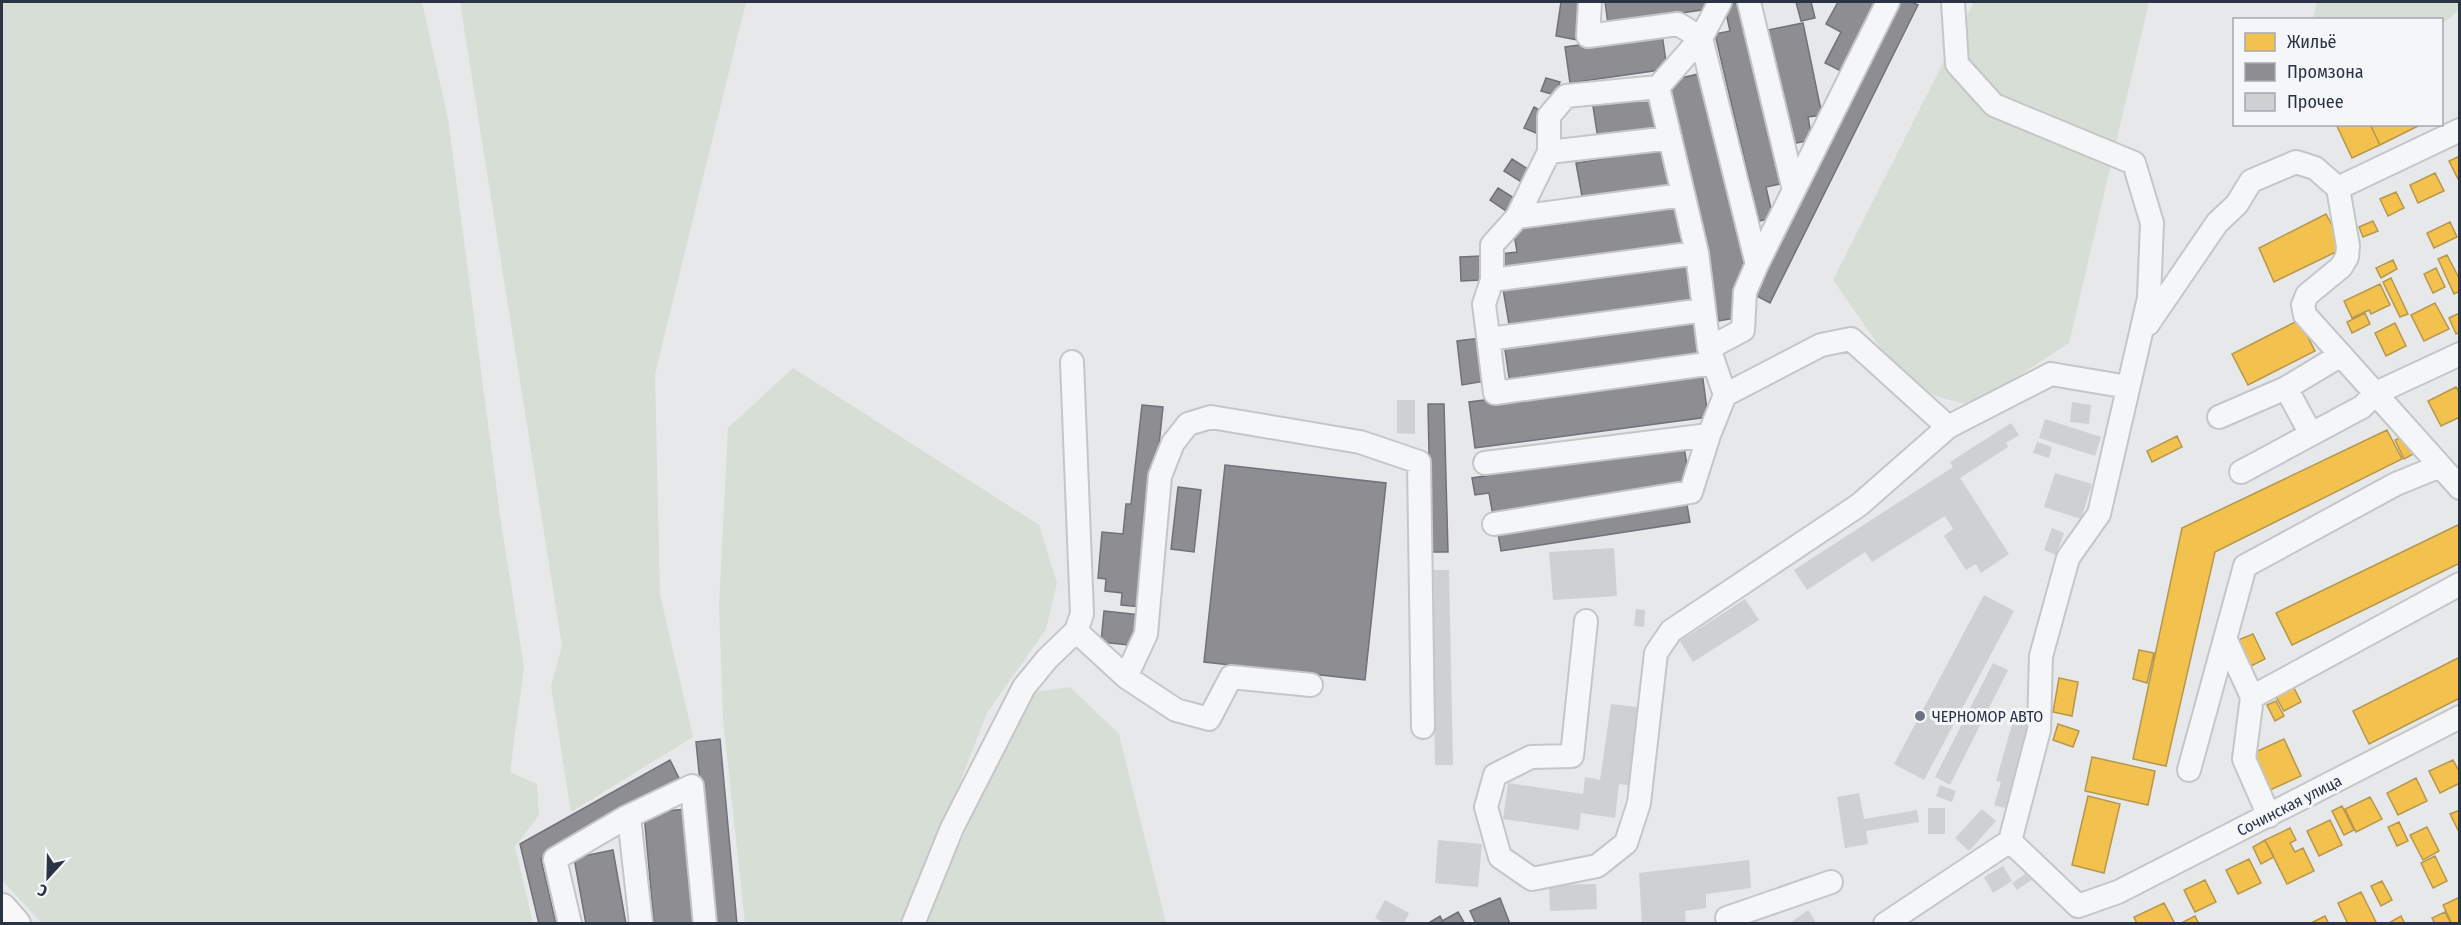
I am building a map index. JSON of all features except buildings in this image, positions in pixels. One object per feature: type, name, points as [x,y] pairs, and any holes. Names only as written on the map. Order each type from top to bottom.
[{"type":"main road","points":[[2,909],[16,924]]},
{"type":"street","points":[[1590,2],[1588,36],[1678,24],[1701,38],[1757,264]]},
{"type":"street","points":[[1720,2],[1701,38],[1658,87],[1566,96],[1549,116],[1549,152],[1517,217],[1492,245],[1492,280],[1484,304],[1495,393],[1712,355],[1743,330],[1745,292],[1757,264],[1888,2]]},
{"type":"street","points":[[1749,2],[1794,190]]},
{"type":"street","points":[[1885,924],[2010,841],[2040,730],[2041,656],[2068,558],[2098,514],[2149,298],[2152,223],[2134,163],[1994,105],[1957,64],[1953,2]]},
{"type":"street","points":[[1494,524],[1691,492],[1709,435],[1725,395],[1712,355],[1697,253],[1658,87]]},
{"type":"street","points":[[2338,188],[2460,130]]},
{"type":"street","points":[[1549,152],[1670,138]]},
{"type":"street","points":[[2139,338],[2217,223],[2237,204],[2252,181],[2296,162],[2315,168],[2338,188],[2348,246],[2347,257],[2341,267],[2307,295],[2303,305],[2305,315],[2460,488]]},
{"type":"street","points":[[1517,217],[1683,195]]},
{"type":"street","points":[[1492,280],[1697,253]]},
{"type":"street","points":[[1489,339],[1704,310]]},
{"type":"street","points":[[1725,395],[1821,345],[1851,339],[1948,427]]},
{"type":"street","points":[[2241,472],[2362,407],[2376,393],[2460,354]]},
{"type":"street","points":[[2219,417],[2286,388],[2341,355]]},
{"type":"street","points":[[913,924],[952,828],[1023,687],[1047,658],[1076,631],[1082,614],[1072,362]]},
{"type":"street","points":[[1586,621],[1572,756],[1531,757],[1495,775],[1486,807],[1500,857],[1532,879],[1597,866],[1626,843],[1639,803],[1656,653],[1671,631],[1859,505],[1948,427],[2051,374],[2128,387]]},
{"type":"street","points":[[2286,388],[2312,434]]},
{"type":"street","points":[[1126,677],[1146,634],[1160,476],[1173,443],[1188,424],[1211,417],[1360,442],[1419,462],[1424,727]]},
{"type":"street","points":[[1485,463],[1709,435]]},
{"type":"street","points":[[2189,770],[2245,566],[2396,484],[2440,466]]},
{"type":"street","points":[[2252,697],[2460,584]]},
{"type":"street","points":[[1076,631],[1126,677],[1176,710],[1209,719],[1231,677],[1311,686]]},
{"type":"street","points":[[2225,638],[2252,697],[2244,759],[2269,816]]},
{"type":"street","name":"Сочинская улица","points":[[2010,841],[2078,906],[2118,892],[2460,717]]},
{"type":"street","points":[[570,924],[555,859],[629,817],[692,786],[705,924]]},
{"type":"street","points":[[629,817],[641,924]]},
{"type":"street","points":[[1729,924],[1726,918],[1831,882]]},
{"type":"shaded area","points":[[2,2],[422,2],[448,119],[501,523],[524,667],[510,772],[537,784],[539,815],[515,847],[533,923],[42,923],[2,880]]},
{"type":"shaded area","points":[[460,2],[746,2],[655,374],[660,595],[693,737],[571,812],[551,686],[562,646]]},
{"type":"shaded area","points":[[1974,2],[2149,2],[2069,343],[1972,406],[1935,396],[1894,367],[1833,280]]},
{"type":"shaded area","points":[[2317,2],[2459,2],[2459,10],[2443,23],[2443,18],[2313,18]]},
{"type":"shaded area","points":[[793,368],[1039,525],[1057,583],[1046,629],[987,713],[905,923],[745,923],[723,719],[719,605],[728,428]]},
{"type":"shaded area","points":[[1070,687],[1119,734],[1166,923],[922,924],[1009,739],[1035,692]]},
{"type":"place","name":"ЧЕРНОМОР АВТО","points":[[1920,716]]}]
